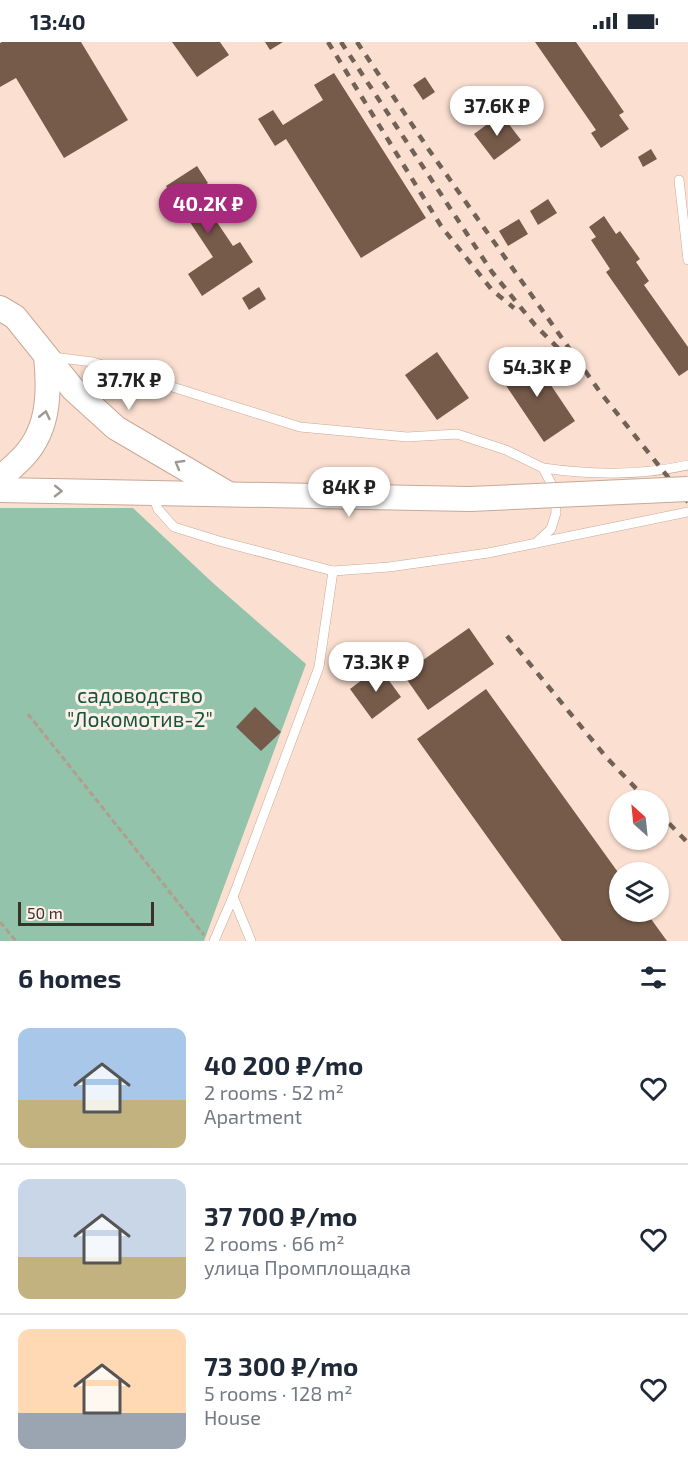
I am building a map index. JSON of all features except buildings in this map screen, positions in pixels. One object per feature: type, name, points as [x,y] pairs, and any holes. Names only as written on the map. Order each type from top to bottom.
[{"type":"street","points":[[0,297],[14,319],[73,389],[116,428],[229,494]]},
{"type":"street","points":[[0,477],[31,451],[47,416],[49,382],[46,356]]},
{"type":"street","points":[[0,490],[470,500],[688,489]]},
{"type":"lane","points":[[679,180],[688,260]]},
{"type":"lane","points":[[46,356],[93,362],[300,427],[407,436],[457,434],[506,450],[543,468],[584,474],[663,471],[688,465]]},
{"type":"lane","points":[[536,543],[551,529],[556,513],[555,491],[543,468]]},
{"type":"lane","points":[[151,492],[158,509],[174,527],[333,571],[388,567],[488,553],[688,512]]},
{"type":"lane","points":[[214,941],[233,897],[320,667],[333,571]]},
{"type":"lane","points":[[233,897],[251,941]]},
{"type":"path","points":[[28,714],[209,941]]},
{"type":"path","points":[[0,922],[16,941]]},
{"type":"green space","name":"садоводство \"Локомотив-2\"","points":[[0,508],[133,508],[213,583],[306,664],[204,941],[0,941]]},
{"type":"railway","points":[[328,42],[441,226],[492,290],[514,308]]},
{"type":"railway","points":[[341,42],[492,272],[535,325],[568,358]]},
{"type":"railway","points":[[357,42],[429,150],[600,392],[688,502]]},
{"type":"railway","points":[[507,636],[606,757],[638,790]]},
{"type":"railway","points":[[669,823],[688,843]]}]
